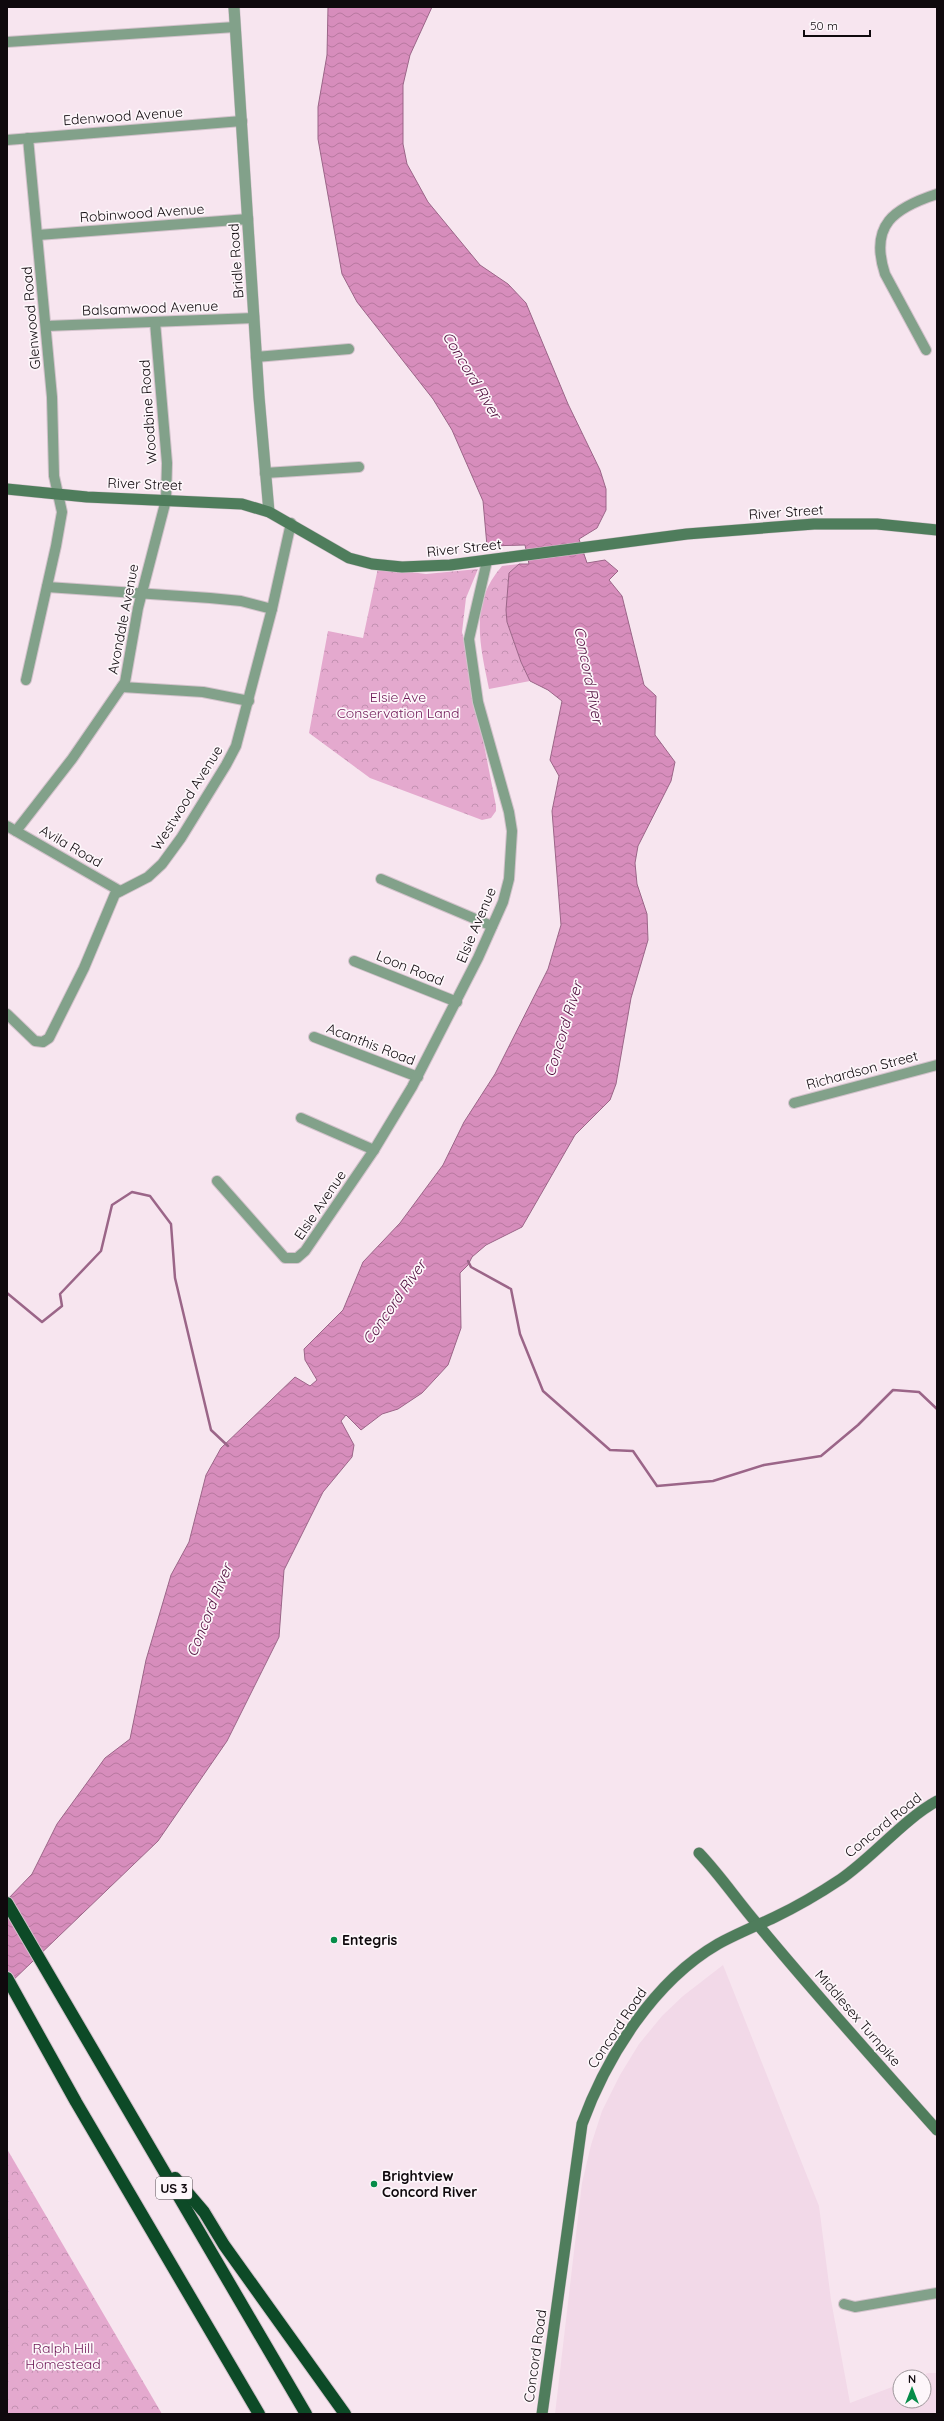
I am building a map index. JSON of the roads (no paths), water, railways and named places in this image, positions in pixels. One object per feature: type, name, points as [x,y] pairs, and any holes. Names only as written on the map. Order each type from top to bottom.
[{"type":"highway","name":"US 3","points":[[7,1903],[306,2414]]},
{"type":"highway","name":"US 3","points":[[7,1978],[76,2102],[259,2414]]},
{"type":"highway","points":[[155,2156],[204,2212],[224,2245],[345,2414]]},
{"type":"main road","name":"River Street","points":[[7,489],[60,495],[242,504],[269,512],[291,523],[339,553],[372,564],[421,567],[487,561],[687,534],[814,524],[877,524],[937,530]]},
{"type":"main road","name":"Concord Road","points":[[542,2414],[582,2124],[600,2079],[622,2042],[659,1993],[673,1978],[707,1950],[801,1904],[842,1878],[937,1801]]},
{"type":"main road","name":"Middlesex Turnpike","points":[[699,1853],[720,1876],[758,1925],[826,2006],[937,2130]]},
{"type":"street","name":"Bridle Road","points":[[234,7],[256,356],[269,512]]},
{"type":"street","points":[[7,42],[235,27]]},
{"type":"street","name":"Edenwood Avenue","points":[[7,140],[242,121]]},
{"type":"street","name":"Glenwood Road","points":[[26,680],[47,587],[62,508],[60,495],[55,481],[52,453],[52,397],[28,138]]},
{"type":"street","points":[[926,350],[885,274],[881,262],[880,238],[886,224],[893,214],[907,204],[937,194]]},
{"type":"street","name":"Robinwood Avenue","points":[[38,236],[248,219]]},
{"type":"street","name":"Balsamwood Avenue","points":[[46,326],[254,318]]},
{"type":"street","name":"Woodbine Road","points":[[155,322],[167,463],[166,500]]},
{"type":"street","points":[[256,356],[348,349]]},
{"type":"street","points":[[265,473],[359,467]]},
{"type":"street","name":"Avondale Avenue","points":[[16,831],[72,759],[122,687],[141,595],[166,500]]},
{"type":"street","name":"Westwood Avenue","points":[[7,1014],[35,1041],[43,1042],[50,1035],[84,968],[110,901],[115,894],[152,873],[181,838],[231,756],[248,701],[272,609],[291,523]]},
{"type":"street","name":"Elsie Avenue","points":[[216,1181],[285,1258],[297,1258],[312,1243],[374,1150],[418,1077],[456,1002],[503,902],[509,880],[512,831],[509,812],[478,702],[471,660],[470,639],[487,561]]},
{"type":"street","points":[[47,587],[141,595],[241,601],[272,609]]},
{"type":"street","points":[[122,687],[203,692],[248,701]]},
{"type":"street","name":"Avila Road","points":[[7,826],[120,891]]},
{"type":"street","points":[[382,879],[492,926]]},
{"type":"street","name":"Loon Road","points":[[354,961],[456,1002]]},
{"type":"street","name":"Acanthis Road","points":[[314,1037],[418,1077]]},
{"type":"street","name":"Richardson Street","points":[[794,1103],[937,1065]]},
{"type":"street","points":[[301,1118],[374,1150]]},
{"type":"street","points":[[844,2304],[855,2307],[937,2293]]},
{"type":"water","name":"Concord River","points":[[328,7],[432,7],[410,55],[403,85],[403,144],[407,164],[428,202],[480,265],[508,284],[526,303],[568,404],[600,470],[606,489],[606,510],[597,528],[579,539],[587,563],[605,560],[618,571],[609,580],[622,596],[644,685],[656,696],[655,735],[675,762],[671,781],[638,846],[635,863],[637,884],[647,914],[648,940],[631,998],[616,1084],[610,1100],[575,1135],[522,1227],[486,1245],[472,1257],[468,1265],[460,1273],[461,1328],[448,1365],[422,1393],[398,1409],[382,1414],[361,1430],[346,1415],[341,1421],[354,1445],[352,1457],[323,1492],[284,1570],[279,1637],[227,1741],[158,1841],[7,1986],[7,1900],[32,1874],[57,1824],[105,1758],[130,1739],[146,1660],[171,1575],[189,1542],[206,1475],[221,1448],[295,1377],[310,1386],[317,1380],[305,1360],[304,1349],[343,1310],[363,1262],[400,1223],[443,1165],[464,1122],[495,1074],[548,969],[561,925],[552,811],[559,776],[550,760],[562,701],[548,690],[530,681],[521,662],[507,622],[506,610],[509,573],[519,564],[529,564],[525,545],[487,546],[483,501],[452,430],[433,399],[357,302],[342,274],[318,139],[318,107],[327,55]]},
{"type":"waterway","points":[[7,1293],[42,1322],[62,1306],[60,1294],[101,1251],[112,1205],[132,1192],[150,1196],[171,1224],[175,1278],[211,1430],[228,1446]]},
{"type":"waterway","points":[[468,1261],[471,1267],[511,1289],[520,1334],[543,1391],[610,1450],[633,1451],[657,1486],[713,1481],[764,1465],[821,1456],[858,1425],[893,1390],[919,1392],[937,1409]]},
{"type":"place","name":"Entegris","points":[[334,1940]]},
{"type":"place","name":"Brightview Concord River","points":[[374,2184]]},
{"type":"park label","name":"Elsie Ave Conservation Land","points":[[398,706]]},
{"type":"park label","name":"Ralph Hill Homestead","points":[[63,2356]]}]
